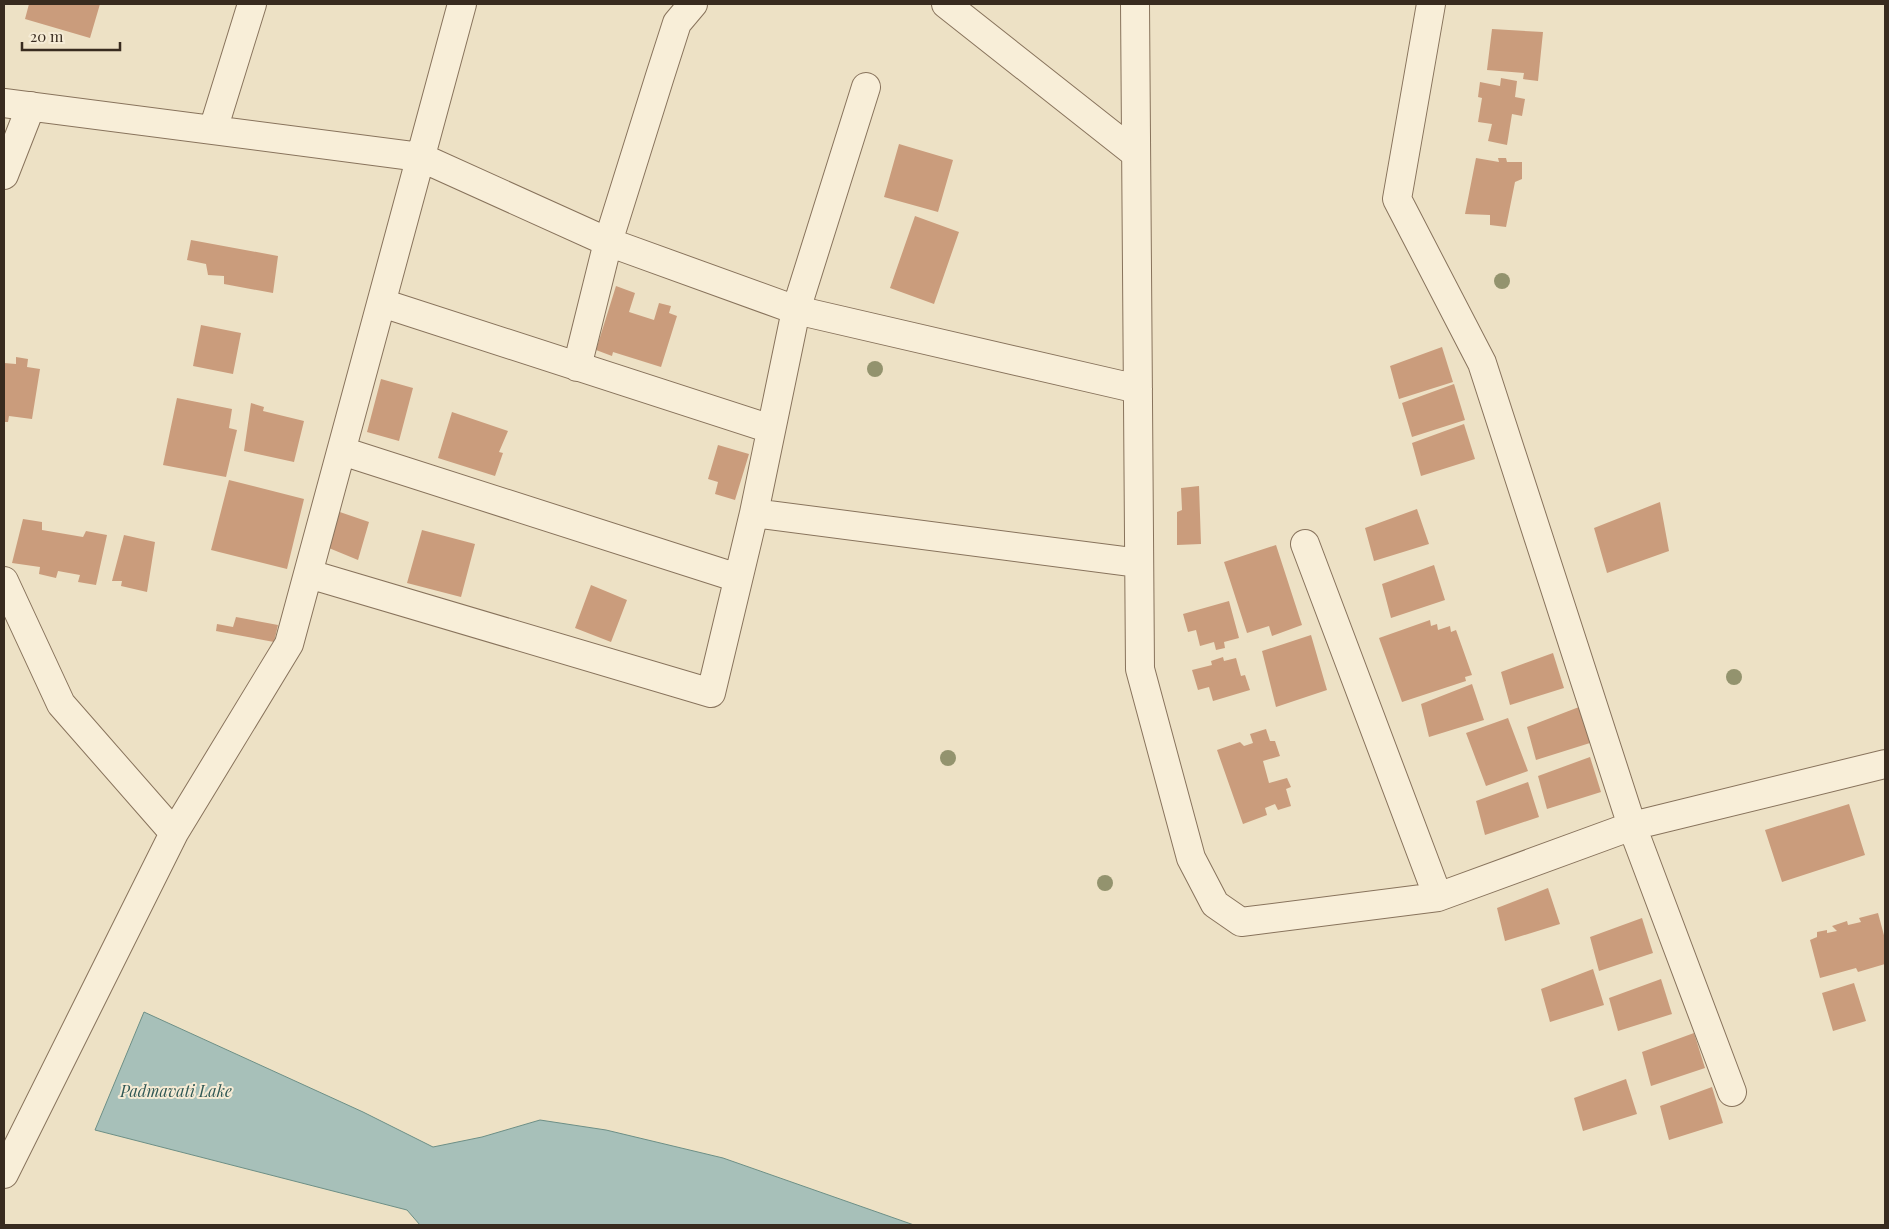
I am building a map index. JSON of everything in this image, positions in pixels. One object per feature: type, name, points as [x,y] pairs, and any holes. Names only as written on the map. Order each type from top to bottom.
[{"type":"street","points":[[213,130],[252,4]]},
{"type":"street","points":[[4,1174],[174,833],[290,644],[462,4]]},
{"type":"street","points":[[577,367],[608,242],[677,23],[693,4]]},
{"type":"street","points":[[946,4],[1136,154]]},
{"type":"street","points":[[1135,4],[1140,669],[1192,858],[1215,904],[1241,922],[1438,898],[1632,826],[1885,764]]},
{"type":"street","points":[[1431,4],[1397,199],[1482,362],[1632,826],[1732,1092]]},
{"type":"street","points":[[309,574],[711,693],[754,513],[796,310],[866,87]]},
{"type":"street","points":[[4,103],[420,157],[608,242],[796,310],[1138,389]]},
{"type":"street","points":[[4,175],[31,106]]},
{"type":"street","points":[[382,303],[771,429]]},
{"type":"street","points":[[342,451],[738,578]]},
{"type":"street","points":[[754,513],[1139,563]]},
{"type":"street","points":[[1305,544],[1438,898]]},
{"type":"street","points":[[4,580],[61,704],[174,833]]},
{"type":"water","name":"Padmavati Lake","points":[[144,1012],[363,1112],[433,1147],[482,1137],[540,1120],[606,1130],[723,1158],[914,1225],[420,1225],[407,1210],[95,1130]]},
{"type":"building","points":[[29,4],[100,4],[90,38],[25,19]]},
{"type":"building","points":[[1492,29],[1543,32],[1538,81],[1523,79],[1524,73],[1487,70]]},
{"type":"building","points":[[1501,78],[1517,81],[1515,97],[1525,99],[1522,116],[1512,114],[1507,145],[1488,141],[1492,124],[1478,122],[1482,98],[1478,97],[1480,82],[1500,86]]},
{"type":"building","points":[[899,144],[953,160],[938,212],[884,197]]},
{"type":"building","points":[[1476,158],[1499,162],[1498,158],[1506,158],[1507,162],[1522,162],[1522,179],[1515,182],[1506,227],[1490,225],[1490,215],[1465,214]]},
{"type":"building","points":[[915,216],[959,232],[934,304],[890,288]]},
{"type":"building","points":[[191,240],[278,256],[273,293],[224,284],[224,276],[208,275],[206,264],[187,260]]},
{"type":"building","points":[[616,286],[635,293],[629,312],[654,320],[659,303],[671,306],[669,313],[677,316],[661,367],[613,352],[612,356],[596,350]]},
{"type":"building","points":[[201,325],[241,333],[233,374],[193,366]]},
{"type":"building","points":[[1442,347],[1453,382],[1399,399],[1390,366]]},
{"type":"building","points":[[16,357],[28,359],[27,367],[40,369],[32,419],[9,416],[8,422],[4,422],[4,363],[16,364]]},
{"type":"building","points":[[381,379],[413,388],[399,441],[367,432]]},
{"type":"building","points":[[1454,384],[1465,420],[1412,437],[1402,403]]},
{"type":"building","points":[[177,398],[232,409],[229,428],[237,430],[226,477],[163,465]]},
{"type":"building","points":[[251,403],[264,407],[263,411],[304,421],[294,462],[244,451]]},
{"type":"building","points":[[452,412],[508,431],[499,452],[503,453],[495,476],[438,458]]},
{"type":"building","points":[[1464,424],[1475,459],[1421,476],[1412,443]]},
{"type":"building","points":[[718,445],[749,454],[735,500],[715,494],[718,482],[708,479]]},
{"type":"building","points":[[229,480],[304,499],[287,569],[211,550]]},
{"type":"building","points":[[1199,486],[1201,544],[1177,545],[1177,512],[1182,510],[1181,488]]},
{"type":"building","points":[[1660,502],[1669,551],[1607,573],[1594,528]]},
{"type":"building","points":[[1417,509],[1429,544],[1374,561],[1365,528]]},
{"type":"building","points":[[334,510],[369,522],[358,560],[324,546]]},
{"type":"building","points":[[23,519],[42,522],[42,530],[83,537],[86,531],[107,535],[96,585],[78,582],[80,575],[58,571],[56,578],[39,574],[40,567],[12,563]]},
{"type":"building","points":[[422,530],[475,544],[461,597],[407,583]]},
{"type":"building","points":[[124,535],[155,542],[147,592],[121,586],[122,581],[112,581]]},
{"type":"building","points":[[1276,545],[1302,625],[1272,636],[1269,626],[1247,633],[1224,562]]},
{"type":"building","points":[[1434,565],[1445,600],[1391,618],[1382,584]]},
{"type":"building","points":[[591,585],[627,600],[611,642],[575,628]]},
{"type":"building","points":[[1229,601],[1239,638],[1224,642],[1225,648],[1216,650],[1214,642],[1200,646],[1196,630],[1188,632],[1183,614]]},
{"type":"building","points":[[236,617],[278,625],[274,642],[216,631],[217,624],[233,627]]},
{"type":"building","points":[[1430,620],[1431,626],[1437,624],[1438,630],[1450,626],[1451,632],[1456,630],[1472,675],[1465,677],[1466,681],[1402,702],[1379,638]]},
{"type":"building","points":[[1311,635],[1327,690],[1276,707],[1262,651]]},
{"type":"building","points":[[1553,653],[1564,688],[1510,705],[1501,672]]},
{"type":"building","points":[[1223,657],[1224,661],[1236,658],[1241,676],[1245,675],[1250,690],[1213,701],[1209,687],[1198,690],[1192,670],[1212,665],[1211,661]]},
{"type":"building","points":[[1472,684],[1484,720],[1429,737],[1421,704]]},
{"type":"building","points":[[1579,707],[1590,743],[1536,760],[1527,727]]},
{"type":"building","points":[[1508,718],[1528,771],[1486,786],[1466,733]]},
{"type":"building","points":[[1266,729],[1270,741],[1275,741],[1280,756],[1263,761],[1269,783],[1287,778],[1291,787],[1286,789],[1291,806],[1278,810],[1275,804],[1265,808],[1267,815],[1243,824],[1217,750],[1240,742],[1244,746],[1253,743],[1250,734]]},
{"type":"building","points":[[1590,757],[1601,792],[1547,809],[1538,776]]},
{"type":"building","points":[[1528,782],[1539,817],[1485,835],[1476,801]]},
{"type":"building","points":[[1849,804],[1865,855],[1782,882],[1765,830]]},
{"type":"building","points":[[1548,888],[1560,924],[1505,941],[1497,908]]},
{"type":"building","points":[[1878,913],[1885,939],[1885,964],[1858,972],[1856,968],[1820,978],[1810,940],[1817,937],[1817,932],[1837,931],[1832,926],[1847,921],[1848,925],[1861,922],[1859,918]]},
{"type":"building","points":[[1642,918],[1653,953],[1599,971],[1590,937]]},
{"type":"building","points":[[1593,969],[1604,1005],[1550,1022],[1541,989]]},
{"type":"building","points":[[1661,979],[1672,1014],[1618,1031],[1609,998]]},
{"type":"building","points":[[1854,983],[1866,1021],[1833,1031],[1822,993]]},
{"type":"building","points":[[1694,1033],[1705,1068],[1651,1086],[1642,1052]]},
{"type":"building","points":[[1626,1079],[1637,1114],[1583,1131],[1574,1098]]},
{"type":"building","points":[[1712,1087],[1723,1123],[1669,1140],[1660,1106]]}]
